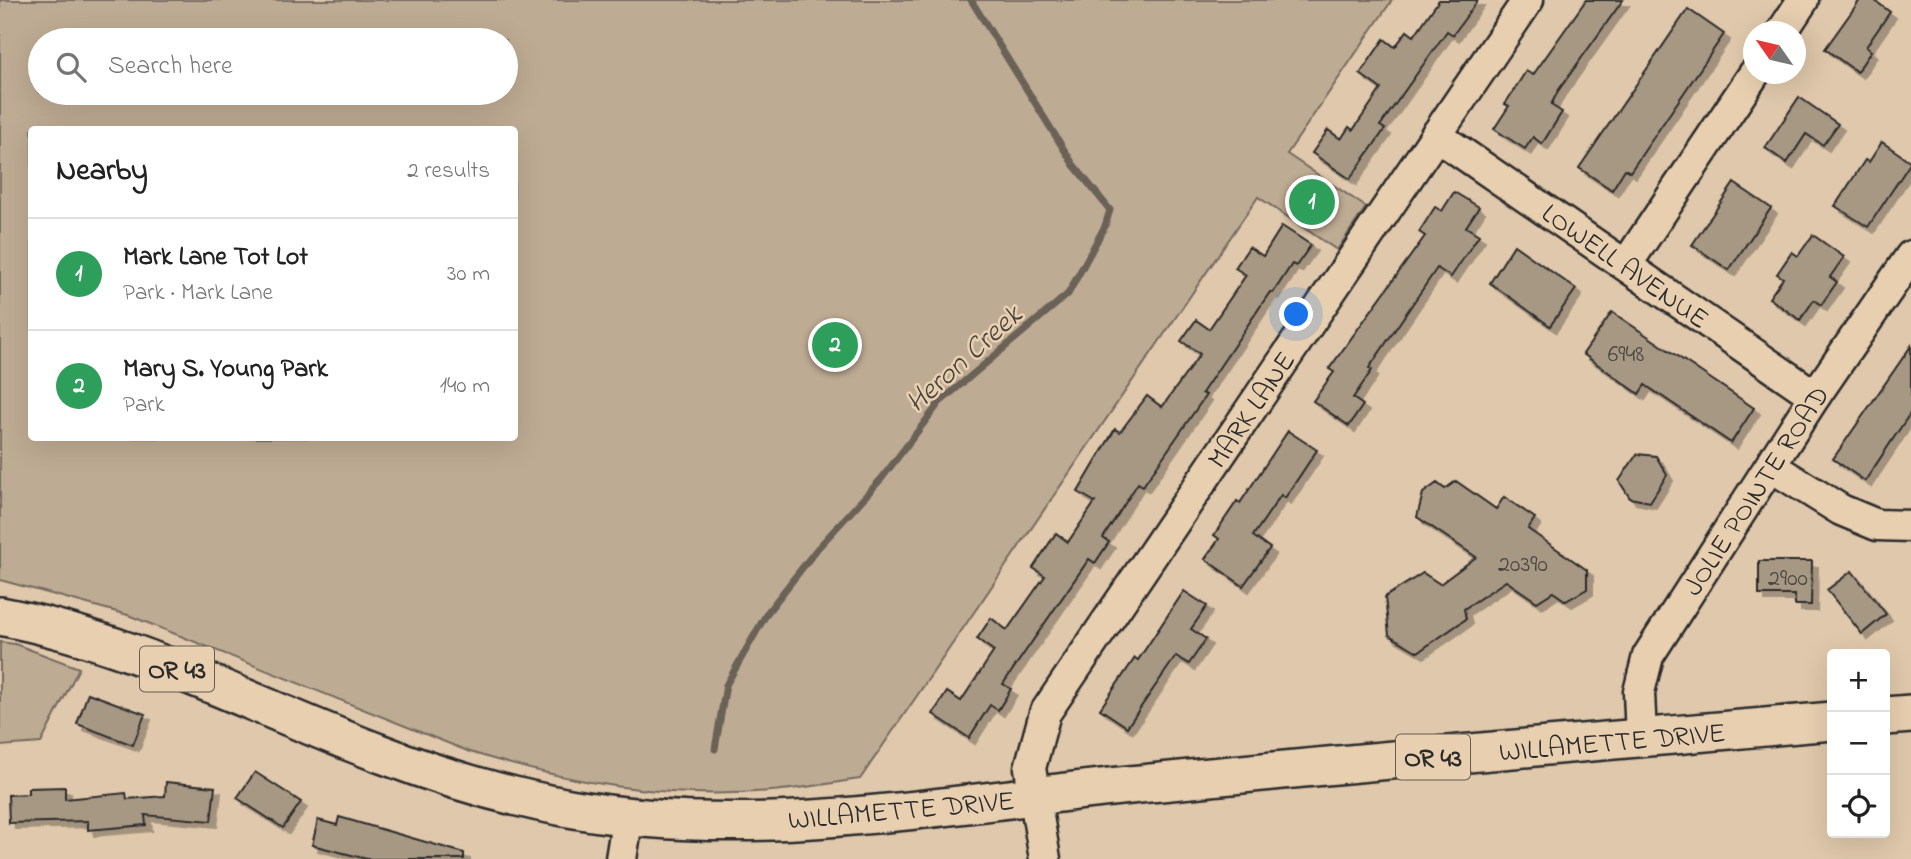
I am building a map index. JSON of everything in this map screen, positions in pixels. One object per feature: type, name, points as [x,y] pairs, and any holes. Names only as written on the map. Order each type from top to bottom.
[{"type":"main road","name":"WILLAMETTE DRIVE","points":[[0,615],[71,633],[142,656],[440,775],[570,808],[628,815],[765,822],[889,813],[1249,773],[1827,721]]},
{"type":"main road","points":[[1890,716],[1911,714]]},
{"type":"street","name":"MARK LANE","points":[[1045,859],[1043,831],[1033,796],[1030,768],[1045,713],[1528,0]]},
{"type":"street","points":[[1789,21],[1803,0]]},
{"type":"street","points":[[1626,265],[1747,84]]},
{"type":"street","name":"LOWELL AVENUE","points":[[1436,135],[1815,397]]},
{"type":"street","name":"JOLIE POINTE ROAD","points":[[1641,738],[1639,692],[1648,656],[1815,397],[1911,256]]},
{"type":"street","points":[[1772,467],[1841,510],[1877,525],[1911,526]]},
{"type":"street","points":[[621,859],[628,815]]},
{"type":"shaded area","points":[[0,0],[1392,0],[1287,154],[1366,207],[1337,250],[1258,197],[860,779],[781,790],[694,793],[618,786],[544,772],[470,752],[128,615],[0,580]]},
{"type":"shaded area","points":[[0,642],[15,644],[79,668],[41,743],[0,746]]},
{"type":"building","points":[[1439,0],[1478,0],[1453,35],[1447,31],[1380,126],[1385,129],[1350,179],[1312,153],[1328,130],[1341,139],[1349,127],[1353,130],[1381,89],[1360,74],[1384,39],[1395,47],[1407,31],[1414,36]]},
{"type":"building","points":[[1586,0],[1623,0],[1558,91],[1551,105],[1562,112],[1542,144],[1533,137],[1525,149],[1494,129],[1509,106],[1505,104],[1526,71],[1533,75]]},
{"type":"building","points":[[1860,0],[1874,0],[1890,12],[1866,47],[1871,51],[1857,72],[1825,49]]},
{"type":"building","points":[[1688,9],[1724,34],[1630,172],[1625,169],[1612,190],[1579,168]]},
{"type":"building","points":[[1799,97],[1838,124],[1823,145],[1806,134],[1787,163],[1765,148]]},
{"type":"building","points":[[1882,142],[1911,162],[1868,227],[1835,206],[1865,160],[1869,162]]},
{"type":"building","points":[[1734,183],[1771,208],[1729,270],[1692,245]]},
{"type":"building","points":[[1454,192],[1479,207],[1466,227],[1479,235],[1451,277],[1437,268],[1369,368],[1372,370],[1353,398],[1363,405],[1349,426],[1313,401],[1334,372],[1329,369],[1425,236],[1419,232],[1435,207],[1442,211]]},
{"type":"building","points":[[1282,226],[1311,245],[1296,266],[1292,264],[1273,293],[1270,292],[1202,393],[1206,395],[1143,486],[1138,483],[1103,538],[1109,542],[1095,563],[1089,559],[1003,684],[1011,689],[998,710],[990,705],[969,738],[933,714],[947,692],[961,701],[994,651],[977,639],[991,618],[1007,630],[1045,576],[1033,568],[1056,533],[1068,542],[1095,502],[1078,492],[1115,429],[1120,432],[1147,396],[1162,407],[1200,354],[1181,341],[1196,320],[1209,329],[1246,275],[1235,268],[1249,247],[1263,256]]},
{"type":"building","points":[[1813,235],[1844,257],[1830,277],[1837,282],[1821,305],[1814,300],[1800,320],[1769,298],[1783,278],[1777,274],[1792,252],[1798,256]]},
{"type":"building","points":[[1514,245],[1576,289],[1550,326],[1490,283]]},
{"type":"building","points":[[1612,312],[1754,408],[1731,443],[1645,385],[1639,394],[1583,354]]},
{"type":"building","points":[[1911,346],[1911,412],[1865,481],[1833,459]]},
{"type":"building","points":[[1288,431],[1317,450],[1285,498],[1281,495],[1253,536],[1270,548],[1243,586],[1205,559],[1219,539],[1214,535],[1237,501],[1240,503]]},
{"type":"building","points":[[1637,454],[1656,456],[1667,475],[1650,502],[1630,498],[1619,481]]},
{"type":"building","points":[[1456,481],[1496,509],[1504,497],[1535,518],[1528,529],[1587,570],[1587,589],[1566,601],[1553,592],[1537,602],[1506,581],[1464,609],[1466,619],[1418,652],[1389,635],[1385,597],[1423,573],[1440,584],[1476,557],[1417,517],[1423,493],[1437,483],[1445,489]]},
{"type":"building","points":[[1759,561],[1812,561],[1811,605],[1795,605],[1795,595],[1759,595]]},
{"type":"building","points":[[1852,571],[1886,614],[1862,634],[1827,590]]},
{"type":"building","points":[[1184,591],[1207,606],[1191,629],[1206,639],[1189,664],[1176,656],[1127,727],[1100,709],[1135,658],[1138,660]]},
{"type":"building","points":[[88,693],[145,714],[133,745],[77,724]]},
{"type":"building","points":[[255,772],[301,802],[283,828],[237,798]]},
{"type":"building","points":[[166,782],[215,787],[211,821],[145,815],[146,825],[88,830],[88,821],[9,823],[8,795],[28,794],[28,788],[65,787],[65,799],[126,793],[127,799],[165,796]]},
{"type":"building","points":[[339,817],[464,853],[464,859],[367,859],[312,845],[318,820],[337,825]]},
{"type":"waterway","name":"Heron Creek","points":[[715,749],[726,685],[767,613],[817,549],[882,478],[940,402],[1068,294],[1105,226],[1110,210],[1073,164],[971,0]]},
{"type":"place","name":"Mark Lane Tot Lot","points":[[1312,202]]},
{"type":"place","name":"Mary S. Young Park","points":[[835,345]]}]
